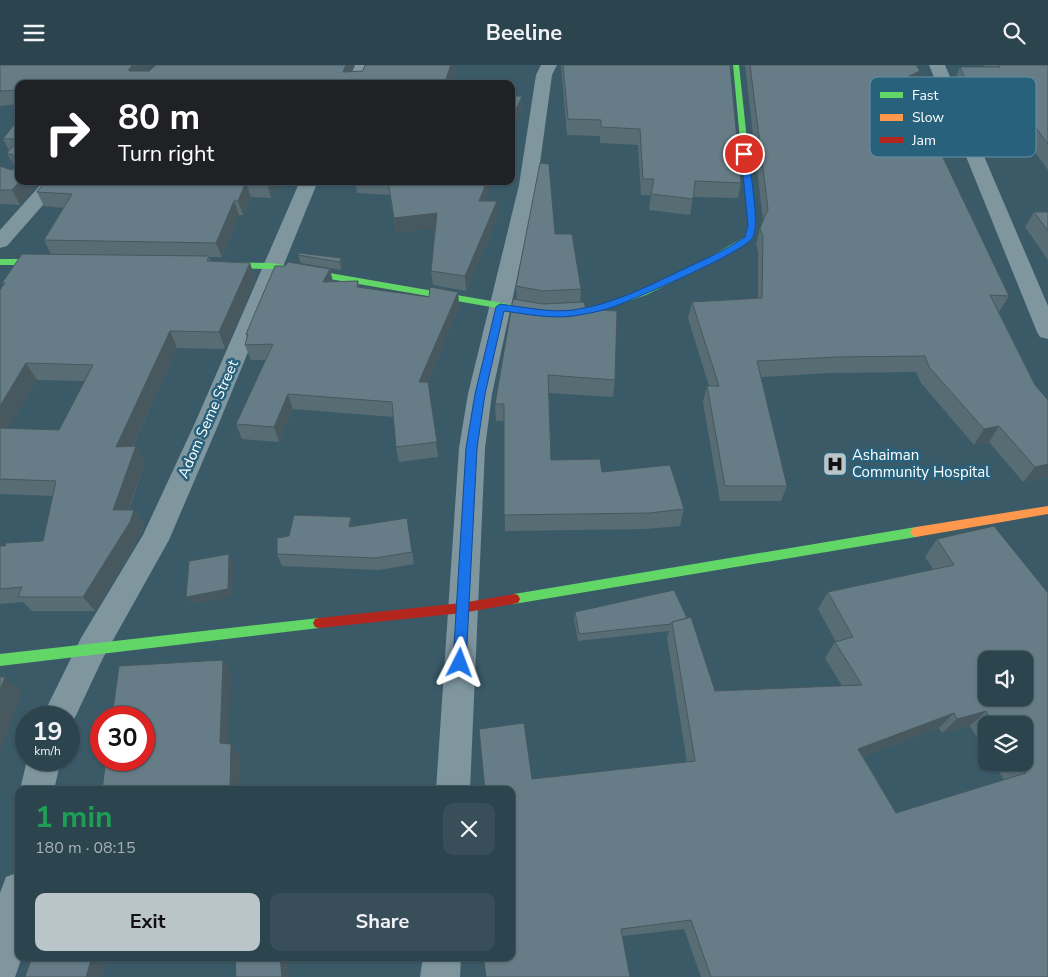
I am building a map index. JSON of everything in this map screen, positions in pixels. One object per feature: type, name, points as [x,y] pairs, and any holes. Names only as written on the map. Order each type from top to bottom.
[{"type":"street","points":[[357,80],[364,65]]},
{"type":"street","points":[[453,786],[472,448],[480,394],[528,185],[544,75],[550,65]]},
{"type":"street","points":[[204,265],[272,266],[543,313],[571,313],[607,306],[713,259],[748,238],[752,225],[736,65]]},
{"type":"street","points":[[937,65],[942,77]]},
{"type":"street","points":[[975,157],[1048,332]]},
{"type":"street","points":[[0,242],[51,185]]},
{"type":"street","name":"Adom Seme Street","points":[[63,706],[92,648],[155,540],[208,423],[307,185]]},
{"type":"street","points":[[0,262],[68,263]]},
{"type":"street","points":[[0,660],[92,648],[462,608],[1048,510]]},
{"type":"street","points":[[38,786],[41,771]]},
{"type":"street","points":[[0,967],[11,933],[15,912]]},
{"type":"street","points":[[440,977],[442,961]]},
{"type":"building","points":[[0,65],[133,65],[129,71],[149,71],[156,65],[346,65],[343,72],[363,71],[365,65],[451,65],[445,80],[15,80],[15,90],[0,91]]},
{"type":"building","points":[[563,65],[730,65],[741,183],[695,181],[693,199],[651,194],[654,179],[643,179],[640,129],[601,127],[601,120],[568,119]]},
{"type":"building","points":[[750,65],[916,65],[920,71],[907,77],[870,77],[870,157],[943,157],[1009,296],[990,295],[1035,385],[1048,400],[1048,464],[1035,467],[999,426],[984,429],[929,367],[925,356],[836,357],[757,361],[787,486],[725,486],[707,386],[719,386],[692,302],[762,298],[763,236],[760,228],[768,209]]},
{"type":"building","points":[[999,65],[1048,65],[1048,144],[1036,128],[1036,77],[965,77],[960,67],[1000,67]]},
{"type":"building","points":[[515,96],[522,96],[515,112]]},
{"type":"building","points":[[15,123],[15,139],[3,139]]},
{"type":"building","points":[[15,144],[15,165],[13,165],[13,155],[7,153]]},
{"type":"building","points":[[540,163],[549,164],[555,234],[572,234],[581,289],[543,291],[516,286]]},
{"type":"building","points":[[0,166],[11,170],[15,168],[16,185],[12,190],[0,190]]},
{"type":"building","points":[[43,185],[245,185],[238,201],[234,201],[216,243],[44,240],[72,194],[37,192]]},
{"type":"building","points":[[389,185],[485,185],[479,201],[497,201],[465,276],[431,271],[437,213],[394,218]]},
{"type":"building","points":[[1034,212],[1048,212],[1048,231]]},
{"type":"building","points":[[299,253],[341,258],[340,262],[298,255]]},
{"type":"building","points":[[22,254],[209,256],[207,261],[250,263],[219,332],[170,331],[116,447],[136,446],[113,510],[134,510],[130,522],[83,597],[18,597],[22,587],[0,589],[0,546],[5,546],[6,543],[43,541],[56,481],[0,479],[0,428],[59,430],[93,365],[26,363],[0,406],[0,290],[5,283],[2,283]]},
{"type":"building","points":[[288,262],[330,269],[323,282],[358,281],[357,287],[429,297],[430,287],[458,292],[419,382],[428,382],[437,442],[396,447],[392,402],[288,394],[274,427],[236,424],[273,344],[245,345],[248,334],[246,334],[275,266],[285,266]]},
{"type":"building","points":[[513,299],[543,304],[584,302],[586,309],[617,311],[615,380],[548,375],[551,460],[600,459],[602,472],[670,465],[684,509],[650,513],[504,515],[504,404],[495,404]]},
{"type":"building","points":[[294,515],[351,517],[349,527],[407,518],[412,552],[376,558],[277,554],[277,538],[289,536]]},
{"type":"building","points":[[994,526],[1048,593],[1048,977],[711,977],[691,920],[621,929],[630,977],[486,977],[484,962],[515,961],[515,786],[485,786],[479,729],[524,723],[532,779],[695,761],[672,622],[691,617],[715,691],[862,685],[835,642],[853,637],[828,592],[954,565],[937,539]],"holes":[[[986,711],[989,716],[1033,716],[1033,771],[1025,771],[1026,773],[896,813],[858,749],[954,713],[957,719]]]},
{"type":"building","points":[[229,554],[228,589],[186,597],[189,561]]},
{"type":"building","points":[[674,590],[687,618],[672,622],[671,624],[579,634],[575,612]]},
{"type":"building","points":[[223,660],[220,743],[231,744],[230,786],[103,786],[105,771],[155,771],[155,706],[114,706],[119,666]]},
{"type":"building","points":[[0,677],[5,677],[0,690]]},
{"type":"building","points":[[31,961],[91,961],[86,977],[25,977]]},
{"type":"building","points":[[235,961],[280,961],[282,977],[236,977]]},
{"type":"traffic: fast","points":[[212,265],[272,266],[543,313],[592,310],[625,300],[680,276],[749,238],[752,225],[736,65]]},
{"type":"traffic: fast","points":[[0,262],[54,262]]},
{"type":"traffic: fast","points":[[514,599],[916,532]]},
{"type":"traffic: fast","points":[[0,660],[319,623]]},
{"type":"traffic: slow","points":[[916,532],[1048,510]]},
{"type":"traffic: jam","points":[[319,623],[462,608],[514,599]]},
{"type":"place","name":"Ashaiman Community Hospital","points":[[835,464]]},
{"type":"route","points":[[460,663],[467,505],[472,448],[480,394],[500,307],[543,313],[571,313],[607,306],[642,292],[733,249],[748,238],[752,225],[744,154]]}]
